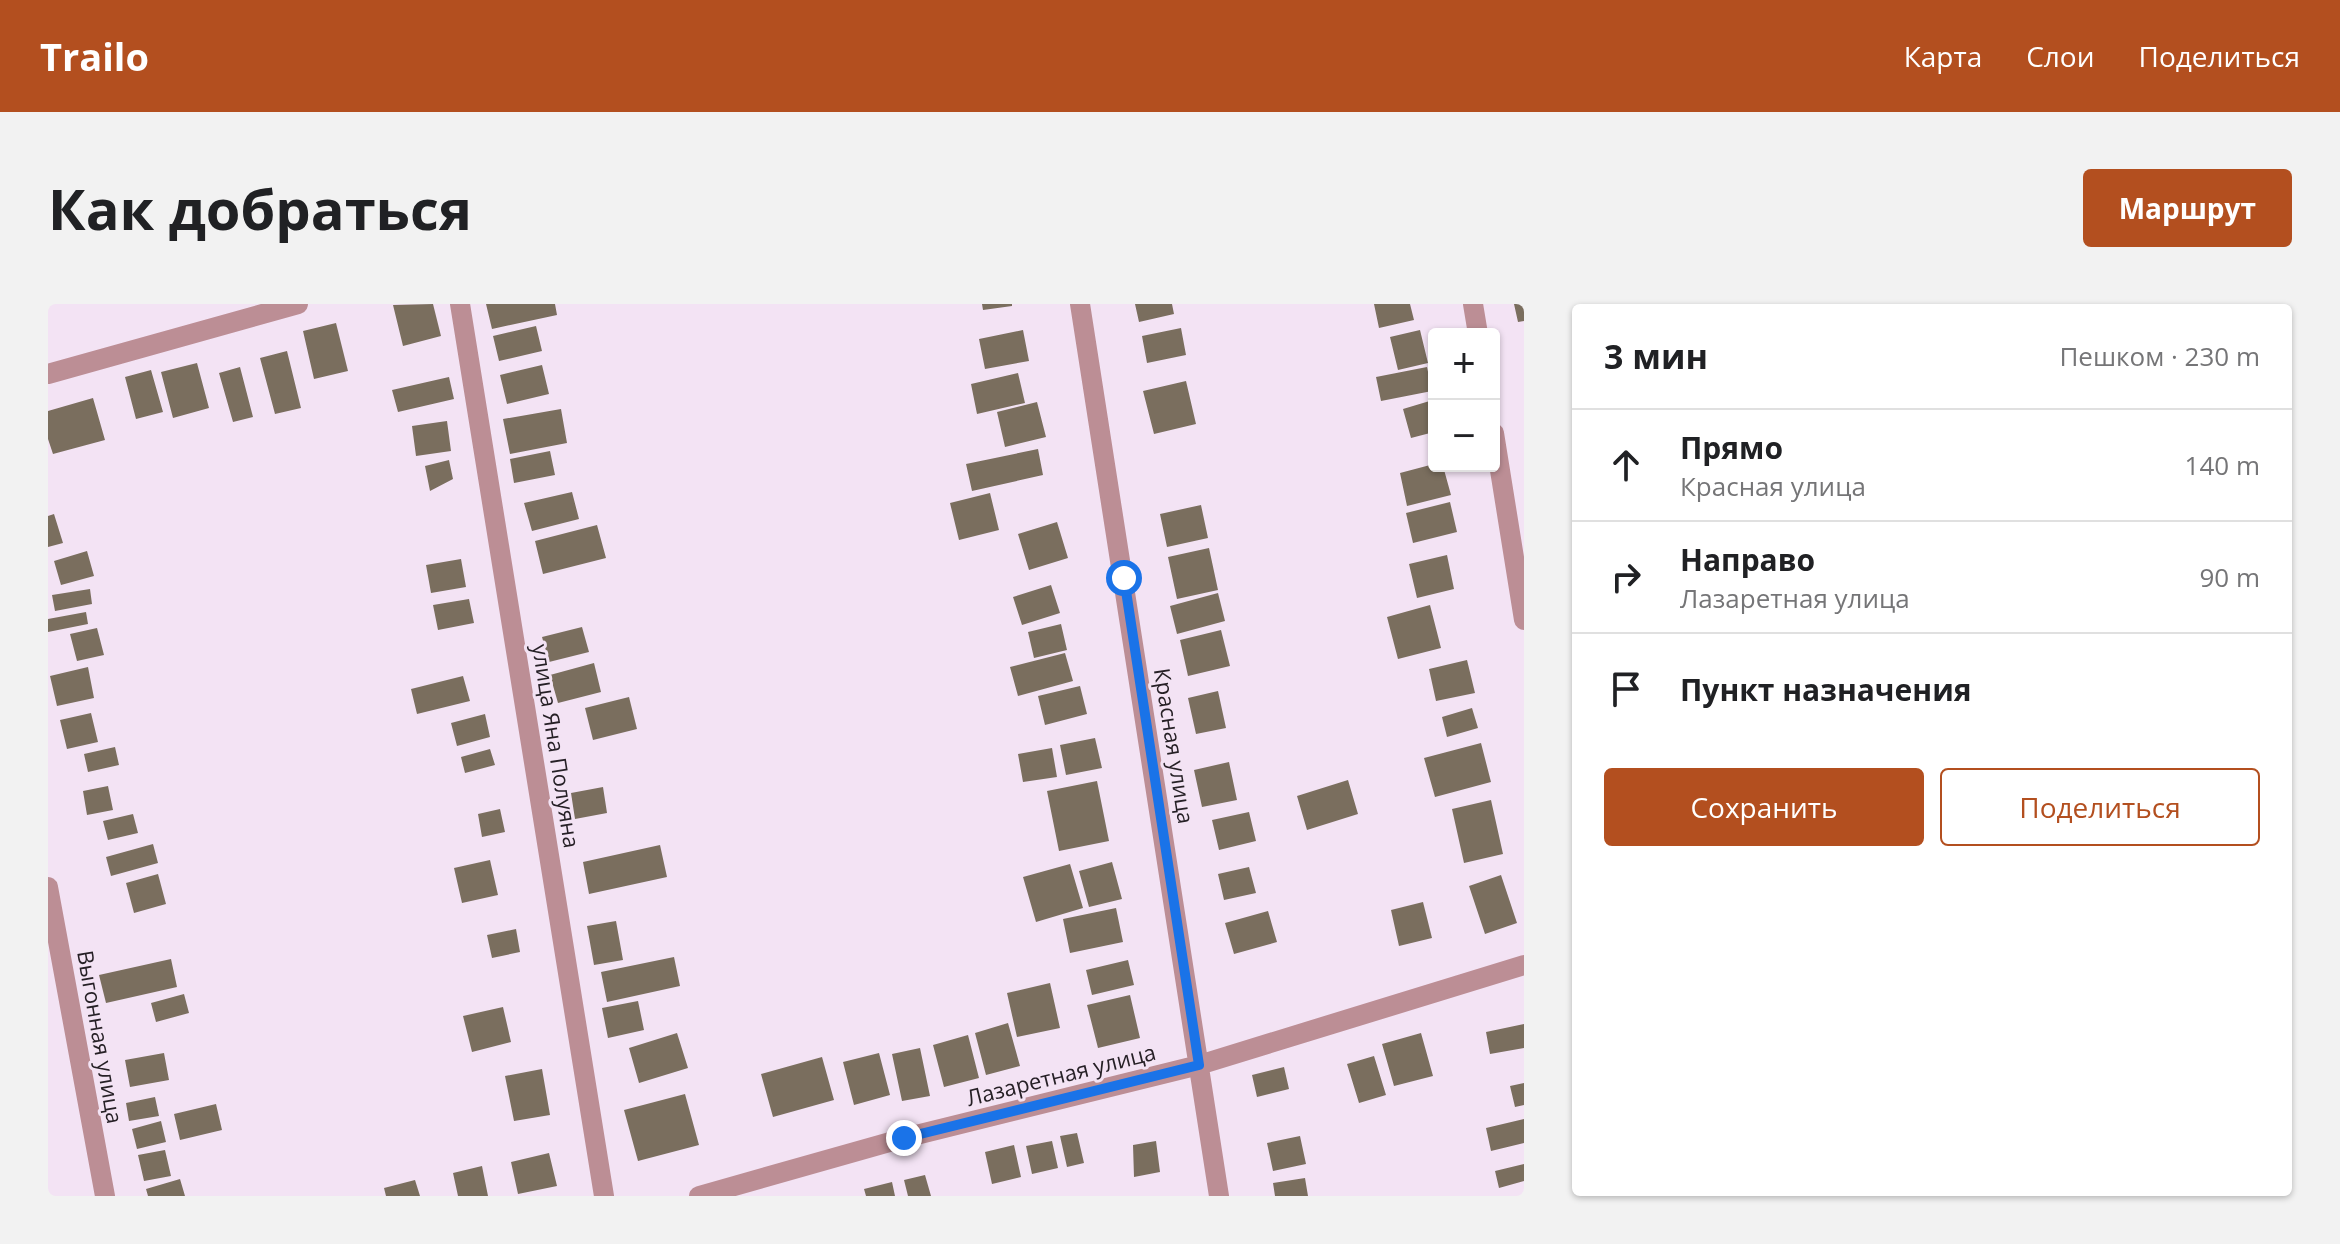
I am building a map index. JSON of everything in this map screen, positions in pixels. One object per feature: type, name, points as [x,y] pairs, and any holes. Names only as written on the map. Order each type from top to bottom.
[{"type":"street","points":[[48,374],[298,304]]},
{"type":"street","name":"улица Яна Полуяна","points":[[460,304],[604,1196]]},
{"type":"street","name":"Красная улица","points":[[1080,304],[1219,1196]]},
{"type":"street","points":[[1473,304],[1477,328]]},
{"type":"street","points":[[1500,470],[1524,620]]},
{"type":"street","name":"Выгонная улица","points":[[48,887],[105,1196]]},
{"type":"street","name":"Лазаретная улица","points":[[699,1196],[904,1138],[1199,1065],[1524,965]]},
{"type":"building","points":[[433,304],[441,336],[403,346],[393,305]]},
{"type":"building","points":[[486,304],[555,304],[557,315],[492,329]]},
{"type":"building","points":[[982,304],[1012,304],[1012,306],[983,310]]},
{"type":"building","points":[[1135,304],[1172,304],[1174,314],[1139,322]]},
{"type":"building","points":[[1374,304],[1410,304],[1414,320],[1379,328]]},
{"type":"building","points":[[1514,304],[1524,304],[1524,321],[1518,322]]},
{"type":"building","points":[[336,323],[348,371],[314,379],[303,331]]},
{"type":"building","points":[[536,326],[542,351],[499,361],[493,336]]},
{"type":"building","points":[[1181,328],[1186,355],[1147,363],[1142,336]]},
{"type":"building","points":[[1023,330],[1029,361],[985,369],[979,339]]},
{"type":"building","points":[[1420,330],[1428,363],[1398,370],[1390,337]]},
{"type":"building","points":[[287,351],[301,408],[275,414],[260,358]]},
{"type":"building","points":[[197,363],[209,408],[173,418],[161,372]]},
{"type":"building","points":[[542,365],[549,394],[507,404],[500,375]]},
{"type":"building","points":[[240,367],[253,417],[233,422],[219,373]]},
{"type":"building","points":[[1427,367],[1428,392],[1381,401],[1376,377]]},
{"type":"building","points":[[151,370],[163,412],[136,419],[125,377]]},
{"type":"building","points":[[1018,373],[1025,403],[977,414],[971,384]]},
{"type":"building","points":[[449,377],[454,399],[398,412],[392,390]]},
{"type":"building","points":[[1186,381],[1196,424],[1154,434],[1143,391]]},
{"type":"building","points":[[93,398],[105,440],[53,454],[48,439],[48,411]]},
{"type":"building","points":[[1037,402],[1046,437],[1005,447],[997,412]]},
{"type":"building","points":[[1428,402],[1428,434],[1411,438],[1403,409]]},
{"type":"building","points":[[561,409],[567,443],[510,454],[503,419]]},
{"type":"building","points":[[447,421],[451,451],[416,456],[412,426]]},
{"type":"building","points":[[1038,449],[1043,475],[972,491],[966,464]]},
{"type":"building","points":[[550,451],[555,475],[514,483],[510,459]]},
{"type":"building","points":[[449,460],[453,479],[430,491],[425,466]]},
{"type":"building","points":[[1428,466],[1428,472],[1445,472],[1451,495],[1407,506],[1400,473]]},
{"type":"building","points":[[572,492],[579,519],[532,531],[524,503]]},
{"type":"building","points":[[990,493],[999,530],[959,540],[950,503]]},
{"type":"building","points":[[1450,502],[1457,532],[1413,543],[1406,513]]},
{"type":"building","points":[[1201,505],[1208,538],[1167,547],[1160,514]]},
{"type":"building","points":[[54,514],[63,543],[48,547],[48,516]]},
{"type":"building","points":[[1057,522],[1068,558],[1029,570],[1018,534]]},
{"type":"building","points":[[597,525],[606,558],[543,574],[535,541]]},
{"type":"building","points":[[1209,548],[1218,590],[1177,599],[1168,557]]},
{"type":"building","points":[[87,551],[94,576],[61,585],[54,561]]},
{"type":"building","points":[[1447,555],[1454,589],[1417,598],[1409,564]]},
{"type":"building","points":[[461,559],[466,587],[431,593],[426,565]]},
{"type":"building","points":[[1051,585],[1060,613],[1022,625],[1013,597]]},
{"type":"building","points":[[90,589],[92,604],[55,611],[52,595]]},
{"type":"building","points":[[1218,593],[1225,621],[1177,634],[1170,606]]},
{"type":"building","points":[[469,599],[474,623],[438,630],[433,605]]},
{"type":"building","points":[[1430,605],[1441,648],[1398,659],[1387,617]]},
{"type":"building","points":[[86,612],[88,624],[48,632],[48,619]]},
{"type":"building","points":[[1061,624],[1067,650],[1034,658],[1028,632]]},
{"type":"building","points":[[582,627],[589,652],[549,662],[542,637]]},
{"type":"building","points":[[97,628],[104,655],[77,661],[70,634]]},
{"type":"building","points":[[1221,630],[1230,666],[1188,676],[1180,640]]},
{"type":"building","points":[[1065,653],[1073,681],[1018,696],[1010,667]]},
{"type":"building","points":[[1467,660],[1475,693],[1436,701],[1429,669]]},
{"type":"building","points":[[594,663],[601,692],[558,703],[550,675]]},
{"type":"building","points":[[88,667],[94,698],[57,706],[50,676]]},
{"type":"building","points":[[463,676],[470,701],[417,714],[411,689]]},
{"type":"building","points":[[1080,686],[1087,714],[1045,725],[1038,696]]},
{"type":"building","points":[[1218,691],[1226,728],[1196,734],[1188,698]]},
{"type":"building","points":[[629,697],[637,729],[593,740],[585,708]]},
{"type":"building","points":[[1472,708],[1478,728],[1447,737],[1442,717]]},
{"type":"building","points":[[91,713],[98,742],[67,749],[60,720]]},
{"type":"building","points":[[485,714],[490,737],[457,746],[451,723]]},
{"type":"building","points":[[1095,738],[1102,768],[1066,775],[1060,745]]},
{"type":"building","points":[[1481,743],[1491,782],[1435,797],[1424,758]]},
{"type":"building","points":[[115,747],[119,765],[88,772],[84,754]]},
{"type":"building","points":[[1052,748],[1057,777],[1023,782],[1018,754]]},
{"type":"building","points":[[490,749],[495,765],[465,773],[461,757]]},
{"type":"building","points":[[1229,762],[1237,800],[1202,807],[1194,770]]},
{"type":"building","points":[[1348,780],[1358,814],[1307,830],[1297,796]]},
{"type":"building","points":[[1097,781],[1109,841],[1059,851],[1047,791]]},
{"type":"building","points":[[108,786],[113,810],[87,815],[83,791]]},
{"type":"building","points":[[603,787],[607,813],[575,819],[571,793]]},
{"type":"building","points":[[1491,800],[1503,854],[1464,863],[1452,809]]},
{"type":"building","points":[[500,809],[505,832],[482,837],[478,814]]},
{"type":"building","points":[[1249,812],[1256,841],[1219,850],[1212,820]]},
{"type":"building","points":[[133,814],[138,833],[108,840],[103,821]]},
{"type":"building","points":[[153,844],[158,863],[111,876],[106,857]]},
{"type":"building","points":[[660,845],[667,877],[589,894],[583,862]]},
{"type":"building","points":[[490,860],[498,895],[462,903],[454,868]]},
{"type":"building","points":[[1112,862],[1122,899],[1089,907],[1079,871]]},
{"type":"building","points":[[1070,864],[1083,908],[1036,922],[1023,877]]},
{"type":"building","points":[[1249,867],[1256,893],[1224,900],[1218,874]]},
{"type":"building","points":[[158,874],[166,904],[134,913],[126,883]]},
{"type":"building","points":[[1501,875],[1517,923],[1485,934],[1469,886]]},
{"type":"building","points":[[1423,902],[1432,938],[1399,946],[1391,910]]},
{"type":"building","points":[[1116,908],[1123,942],[1070,953],[1063,919]]},
{"type":"building","points":[[1268,911],[1277,942],[1234,954],[1225,923]]},
{"type":"building","points":[[616,921],[623,960],[594,965],[587,926]]},
{"type":"building","points":[[516,929],[520,952],[492,958],[487,935]]},
{"type":"building","points":[[674,957],[680,986],[607,1002],[601,972]]},
{"type":"building","points":[[171,959],[177,987],[106,1003],[99,975]]},
{"type":"building","points":[[1128,960],[1134,985],[1092,995],[1086,970]]},
{"type":"building","points":[[1050,983],[1060,1028],[1017,1037],[1007,993]]},
{"type":"building","points":[[184,994],[189,1013],[156,1022],[151,1003]]},
{"type":"building","points":[[1130,995],[1140,1038],[1098,1048],[1087,1005]]},
{"type":"building","points":[[638,1001],[644,1030],[608,1038],[602,1008]]},
{"type":"building","points":[[503,1007],[511,1042],[472,1052],[463,1016]]},
{"type":"building","points":[[1008,1023],[1020,1066],[986,1075],[975,1033]]},
{"type":"building","points":[[1524,1024],[1524,1048],[1490,1054],[1486,1032]]},
{"type":"building","points":[[677,1033],[688,1068],[639,1083],[629,1048]]},
{"type":"building","points":[[1421,1033],[1433,1076],[1394,1086],[1382,1044]]},
{"type":"building","points":[[968,1035],[979,1078],[944,1087],[933,1045]]},
{"type":"building","points":[[920,1048],[930,1096],[902,1101],[892,1054]]},
{"type":"building","points":[[164,1053],[169,1080],[130,1087],[125,1060]]},
{"type":"building","points":[[879,1053],[890,1095],[854,1105],[843,1062]]},
{"type":"building","points":[[1374,1056],[1386,1095],[1359,1103],[1347,1064]]},
{"type":"building","points":[[822,1057],[834,1100],[773,1117],[761,1074]]},
{"type":"building","points":[[1284,1067],[1289,1089],[1257,1097],[1252,1075]]},
{"type":"building","points":[[542,1069],[550,1115],[514,1121],[505,1076]]},
{"type":"building","points":[[1524,1083],[1524,1105],[1515,1107],[1510,1086]]},
{"type":"building","points":[[685,1094],[699,1145],[638,1161],[624,1110]]},
{"type":"building","points":[[155,1097],[159,1116],[129,1121],[126,1103]]},
{"type":"building","points":[[216,1104],[222,1130],[180,1140],[174,1114]]},
{"type":"building","points":[[1524,1119],[1524,1143],[1491,1151],[1486,1128]]},
{"type":"building","points":[[161,1121],[166,1142],[137,1149],[132,1129]]},
{"type":"building","points":[[1077,1133],[1084,1163],[1067,1167],[1060,1136]]},
{"type":"building","points":[[1300,1136],[1306,1164],[1273,1171],[1267,1143]]},
{"type":"building","points":[[1052,1141],[1058,1168],[1032,1174],[1026,1146]]},
{"type":"building","points":[[1156,1141],[1160,1172],[1134,1177],[1133,1145]]},
{"type":"building","points":[[1014,1145],[1021,1177],[992,1184],[985,1152]]},
{"type":"building","points":[[165,1150],[171,1176],[144,1181],[138,1155]]},
{"type":"building","points":[[549,1153],[557,1186],[518,1194],[511,1162]]},
{"type":"building","points":[[1524,1164],[1524,1181],[1499,1188],[1495,1171]]},
{"type":"building","points":[[482,1166],[488,1196],[458,1196],[453,1173]]},
{"type":"building","points":[[925,1175],[931,1196],[908,1196],[904,1180]]},
{"type":"building","points":[[1305,1178],[1308,1196],[1275,1196],[1273,1183]]},
{"type":"building","points":[[180,1179],[185,1196],[148,1196],[146,1189]]},
{"type":"building","points":[[415,1180],[420,1196],[386,1196],[384,1188]]},
{"type":"building","points":[[892,1182],[895,1196],[866,1196],[864,1189]]},
{"type":"route","points":[[904,1138],[1199,1065],[1124,578]]}]
